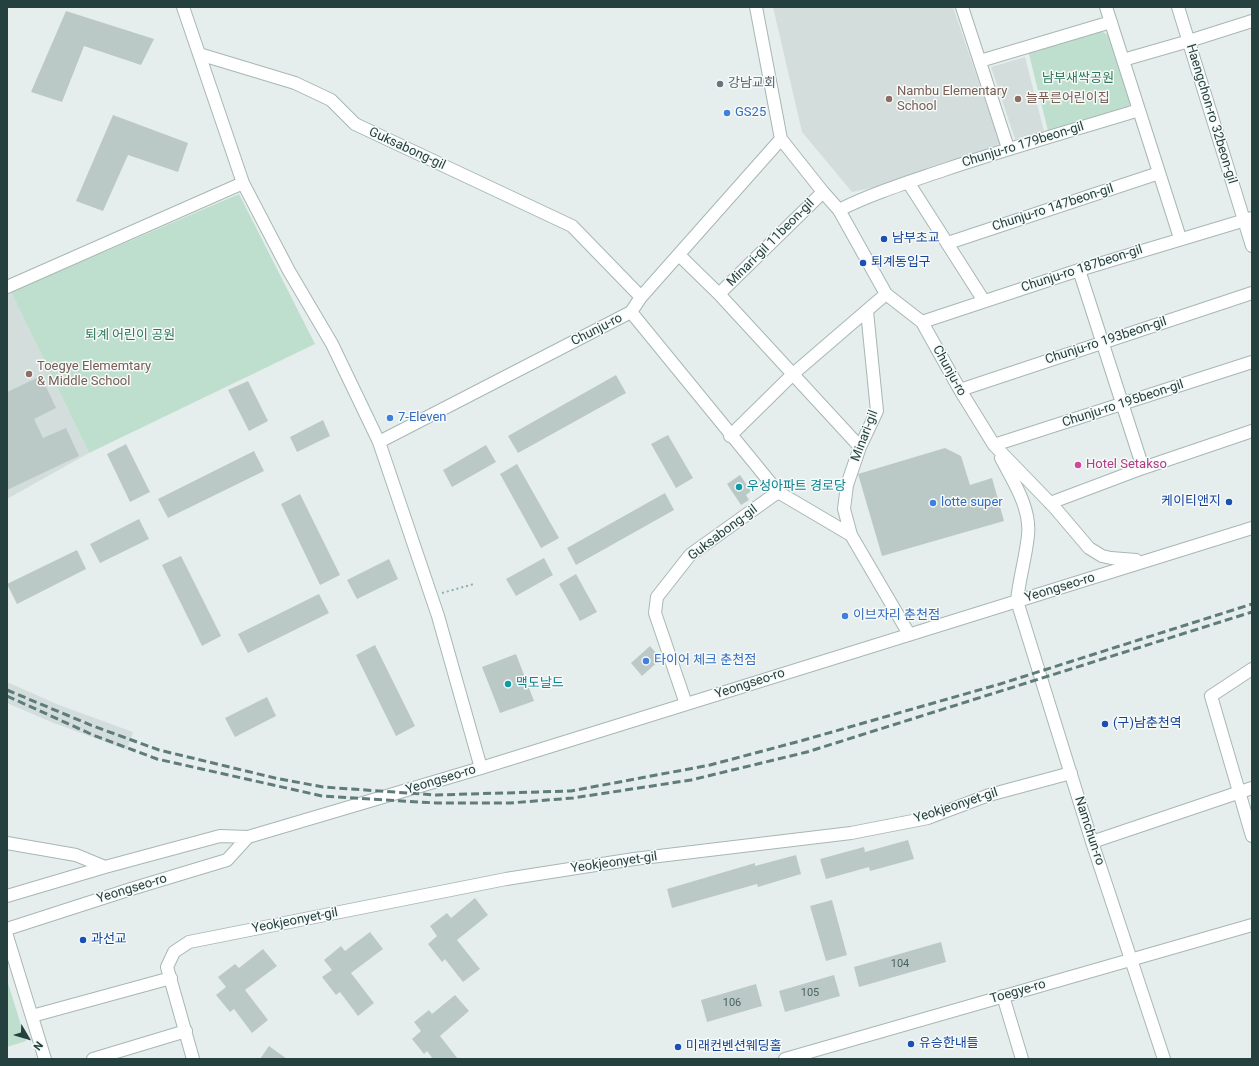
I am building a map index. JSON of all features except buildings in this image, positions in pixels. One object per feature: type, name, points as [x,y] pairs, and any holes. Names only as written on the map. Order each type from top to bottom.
[{"type":"street","points":[[183,7],[243,183],[289,271],[332,344],[379,442],[431,596],[481,768]]},
{"type":"street","name":"Chunju-ro","points":[[756,7],[781,139],[839,210],[886,294],[922,322],[960,390],[994,445],[1050,503],[1089,548],[1111,558],[1124,560],[1149,560]]},
{"type":"street","points":[[962,7],[1008,148]]},
{"type":"street","points":[[1106,7],[1180,238]]},
{"type":"street","name":"Haengchon-ro 32beon-gil","points":[[1178,7],[1248,219]]},
{"type":"street","points":[[1123,60],[1252,21]]},
{"type":"street","points":[[980,61],[1111,22]]},
{"type":"street","name":"Guksabong-gil","points":[[199,54],[295,83],[331,100],[355,124],[572,226],[641,297]]},
{"type":"street","name":"Chunju-ro 179beon-gil","points":[[839,210],[863,198],[1008,148],[1139,110]]},
{"type":"street","name":"Chunju-ro","points":[[379,442],[631,312],[641,297],[781,139]]},
{"type":"street","name":"Chunju-ro 147beon-gil","points":[[948,243],[1159,173]]},
{"type":"street","points":[[908,182],[984,301]]},
{"type":"street","points":[[7,287],[243,183]]},
{"type":"street","name":"Minari-gil 11beon-gil","points":[[719,294],[823,192]]},
{"type":"street","points":[[1248,219],[1252,246]]},
{"type":"street","name":"Chunju-ro 187beon-gil","points":[[922,322],[1180,238],[1248,219]]},
{"type":"street","name":"Minari-gil 11beon-gil","points":[[679,255],[719,294],[860,447]]},
{"type":"street","points":[[1079,270],[1143,468]]},
{"type":"street","name":"Chunju-ro 193beon-gil","points":[[960,390],[1252,293]]},
{"type":"street","points":[[730,436],[794,374],[886,294]]},
{"type":"street","name":"Minari-gil","points":[[867,311],[877,410],[860,447],[847,485],[844,509],[851,535],[908,634]]},
{"type":"street","points":[[631,312],[730,436],[778,492]]},
{"type":"street","name":"Chunju-ro 195beon-gil","points":[[994,445],[1123,405],[1252,362]]},
{"type":"street","points":[[1050,503],[1143,468],[1252,431]]},
{"type":"street","points":[[994,445],[1016,487],[1028,519],[1029,534],[1019,580],[1017,601]]},
{"type":"street","name":"Guksabong-gil","points":[[686,704],[655,613],[657,597],[690,555],[778,492]]},
{"type":"street","name":"Minari-gil","points":[[778,492],[851,535]]},
{"type":"street","name":"Yeongseo-ro","points":[[7,896],[105,867],[220,836],[248,837],[481,768],[1252,528]]},
{"type":"street","name":"Namchun-ro","points":[[1017,601],[1070,774],[1164,1059]]},
{"type":"street","points":[[1252,669],[1211,696],[1252,836]]},
{"type":"street","name":"Yeokjeonyet-gil","points":[[169,972],[174,952],[189,942],[506,879],[634,859],[851,833],[928,818],[989,795],[1070,774]]},
{"type":"street","points":[[1092,842],[1252,788]]},
{"type":"street","name":"Yeongseo-ro","points":[[7,929],[227,860],[248,837]]},
{"type":"street","points":[[7,843],[76,855],[105,867]]},
{"type":"street","name":"Toegye-ro","points":[[791,1058],[1252,925]]},
{"type":"street","points":[[7,936],[45,1059]]},
{"type":"street","points":[[32,1016],[169,972],[193,1059]]},
{"type":"street","points":[[1003,996],[1022,1059]]},
{"type":"street","points":[[93,1059],[186,1032]]},
{"type":"path","points":[[431,596],[474,584]]},
{"type":"shaded area","name":"Nambu Elementary School","points":[[773,7],[953,7],[1000,144],[894,183],[852,192],[802,132]]},
{"type":"shaded area","name":"늘푸른어린이집","points":[[1025,57],[1044,131],[1015,139],[991,67]]},
{"type":"shaded area","name":"Toegye Elememtary & Middle School","points":[[11,292],[89,453],[7,499],[7,294]]},
{"type":"shaded area","points":[[7,682],[59,705],[133,732],[127,750],[51,722],[7,703]]},
{"type":"green space","name":"남부새싹공원","points":[[1101,31],[1110,36],[1131,104],[1124,109],[1048,131],[1028,50]]},
{"type":"green space","name":"퇴계 어린이 공원","points":[[239,194],[315,344],[89,453],[11,292]]},
{"type":"green space","points":[[7,980],[26,1041],[7,1047]]},
{"type":"railway","points":[[7,690],[93,726],[159,750],[275,778],[323,787],[436,795],[571,791],[710,765],[804,740],[1000,684],[1252,604]]},
{"type":"railway","points":[[7,696],[93,735],[157,759],[322,796],[436,803],[510,803],[573,798],[691,780],[807,752],[1252,612]]},
{"type":"place","name":"강남교회","points":[[720,84]]},
{"type":"place","name":"Nambu Elementary School","points":[[889,99]]},
{"type":"place","name":"늘푸른어린이집","points":[[1018,99]]},
{"type":"place","name":"GS25","points":[[727,113]]},
{"type":"place","name":"남부초교","points":[[884,239]]},
{"type":"place","name":"퇴계동입구","points":[[863,263]]},
{"type":"place","name":"Toegye Elememtary & Middle School","points":[[29,374]]},
{"type":"place","name":"7-Eleven","points":[[390,418]]},
{"type":"place","name":"Hotel Setakso","points":[[1078,465]]},
{"type":"place","name":"우성아파트 경로당","points":[[739,487]]},
{"type":"place","name":"케이티앤지","points":[[1229,502]]},
{"type":"place","name":"lotte super","points":[[933,503]]},
{"type":"place","name":"이브자리 춘천점","points":[[845,616]]},
{"type":"place","name":"타이어 체크 춘천점","points":[[646,661]]},
{"type":"place","name":"맥도날드","points":[[508,684]]},
{"type":"place","name":"(구)남춘천역","points":[[1105,724]]},
{"type":"place","name":"과선교","points":[[83,940]]},
{"type":"place","name":"유승한내들","points":[[911,1044]]},
{"type":"place","name":"미래컨벤션웨딩홀","points":[[678,1047]]}]
